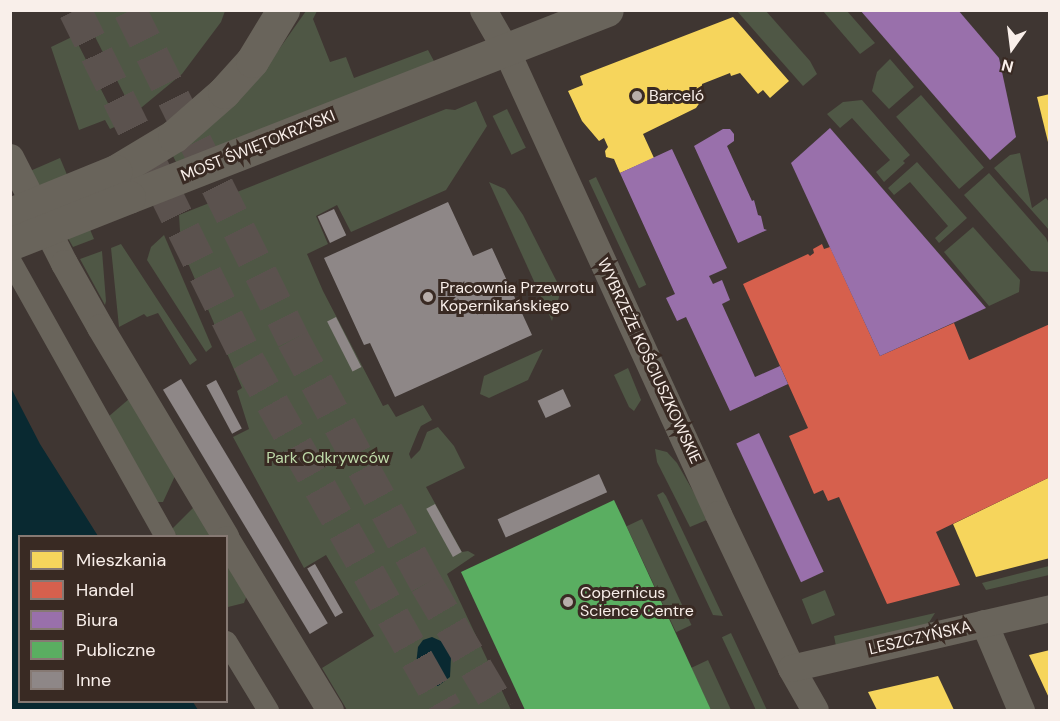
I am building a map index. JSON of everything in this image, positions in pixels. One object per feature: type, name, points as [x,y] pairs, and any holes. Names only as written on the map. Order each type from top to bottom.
[{"type":"street","name":"MOST ŚWIĘTOKRZYSKI","points":[[10,244],[123,184],[224,92],[252,61],[283,10]]},
{"type":"street","name":"WYBRZEŻE KOŚCIUSZKOWSKIE","points":[[483,10],[506,50],[791,668],[815,711]]},
{"type":"street","name":"MOST ŚWIĘTOKRZYSKI","points":[[10,214],[123,184],[506,50],[607,10]]},
{"type":"street","points":[[10,157],[64,263],[100,327],[224,535]]},
{"type":"street","points":[[10,260],[164,535]]},
{"type":"street","points":[[228,541],[330,711]]},
{"type":"street","name":"LESZCZYŃSKA","points":[[791,668],[1050,608]]},
{"type":"street","points":[[984,623],[1021,711]]},
{"type":"street","points":[[228,644],[268,711]]},
{"type":"green space","points":[[82,11],[225,11],[221,22],[182,74],[136,112],[132,110]]},
{"type":"green space","points":[[306,11],[317,11],[313,19],[330,62],[346,57],[354,78],[428,50],[435,63],[177,164],[172,154],[209,127],[258,79]]},
{"type":"green space","points":[[737,11],[766,11],[810,61],[817,74],[803,86]]},
{"type":"green space","points":[[823,11],[847,11],[875,43],[860,54]]},
{"type":"green space","points":[[74,36],[119,125],[110,129],[105,120],[79,130],[51,47]]},
{"type":"green space","points":[[890,59],[914,87],[889,109],[872,91],[877,72]]},
{"type":"green space","points":[[921,95],[984,167],[959,189],[896,117]]},
{"type":"green space","points":[[862,100],[910,155],[903,161],[905,163],[884,182],[876,172],[890,160],[852,118],[840,128],[827,114],[843,102]]},
{"type":"green space","name":"Park Odkrywców","points":[[476,101],[487,126],[446,190],[351,232],[337,205],[316,216],[328,244],[307,254],[323,291],[383,406],[388,404],[396,417],[423,405],[432,420],[421,426],[409,454],[411,459],[420,450],[427,432],[438,427],[454,446],[465,468],[426,487],[462,552],[468,551],[475,555],[447,574],[511,710],[347,710],[322,668],[374,636],[326,555],[304,568],[233,437],[249,429],[237,391],[242,388],[181,247],[179,215],[446,109],[455,110]]},
{"type":"green space","points":[[507,109],[526,148],[511,155],[493,116]]},
{"type":"green space","points":[[1020,153],[1032,208],[1046,198],[1049,202],[1049,230],[994,168],[1010,155]]},
{"type":"green space","points":[[60,158],[94,239],[73,247],[30,171]]},
{"type":"green space","points":[[917,162],[967,218],[939,243],[935,238],[948,226],[910,182],[894,195],[888,188]]},
{"type":"green space","points":[[989,173],[1046,238],[1049,245],[1049,272],[1031,271],[964,195]]},
{"type":"green space","points":[[596,177],[646,285],[639,288],[589,180]]},
{"type":"green space","points":[[489,182],[505,189],[523,215],[557,282],[559,297],[552,321]]},
{"type":"green space","points":[[973,227],[1020,280],[1019,292],[989,306],[944,252]]},
{"type":"green space","points":[[164,235],[212,347],[206,352],[147,260],[151,247]]},
{"type":"green space","points":[[121,244],[197,360],[190,365],[158,313],[147,317],[144,314],[119,327],[111,248]]},
{"type":"green space","points":[[102,251],[106,301],[105,305],[80,259]]},
{"type":"green space","points":[[543,349],[528,380],[489,398],[480,394],[484,376]]},
{"type":"green space","points":[[628,368],[641,400],[634,411],[629,407],[614,375]]},
{"type":"green space","points":[[129,399],[175,476],[163,502],[156,502],[108,417]]},
{"type":"green space","points":[[655,449],[667,452],[677,463],[709,519],[690,527],[657,462]]},
{"type":"green space","points":[[663,492],[723,616],[713,615],[657,495]]},
{"type":"green space","points":[[194,507],[211,535],[176,535],[172,529]]},
{"type":"green space","points":[[642,519],[691,625],[676,632],[627,526]]},
{"type":"green space","points":[[228,564],[247,595],[244,603],[228,607]]},
{"type":"green space","points":[[1049,566],[1049,575],[986,590],[982,583]]},
{"type":"green space","points":[[825,590],[835,615],[812,624],[802,599]]},
{"type":"green space","points":[[935,613],[928,624],[836,646],[834,636]]},
{"type":"green space","points":[[731,633],[767,710],[756,710],[722,637]]},
{"type":"green space","points":[[708,660],[731,710],[711,710],[691,668]]},
{"type":"water","points":[[10,386],[40,444],[97,535],[18,535],[18,703],[194,703],[198,710],[11,710]]},
{"type":"water","points":[[432,637],[443,642],[451,657],[450,677],[438,686],[427,683],[421,677],[416,665],[418,647],[423,640]]},
{"type":"building: Mieszkania","name":"Barceló","points":[[733,17],[789,81],[770,98],[763,90],[758,94],[740,73],[731,76],[730,73],[702,84],[703,98],[696,108],[643,134],[654,158],[620,173],[614,159],[606,157],[605,151],[608,147],[604,138],[599,141],[582,121],[568,91],[583,85],[580,76]]},
{"type":"building: Mieszkania","points":[[1050,94],[1050,146],[1049,146],[1037,97]]},
{"type":"building: Mieszkania","points":[[1050,477],[1050,558],[976,577],[953,524]]},
{"type":"building: Mieszkania","points":[[1050,650],[1050,700],[1029,655]]},
{"type":"building: Mieszkania","points":[[938,676],[954,710],[877,710],[868,692]]},
{"type":"building: Handel","points":[[822,244],[824,249],[830,247],[880,356],[954,323],[969,360],[1050,324],[1050,477],[936,532],[960,585],[887,604],[839,497],[828,501],[823,490],[814,494],[789,436],[808,428],[743,284],[808,254],[810,256],[814,253],[813,249]]},
{"type":"building: Biura","points":[[860,10],[958,10],[999,58],[1016,137],[990,160]]},
{"type":"building: Biura","points":[[830,128],[986,308],[880,356],[791,163]]},
{"type":"building: Biura","points":[[723,129],[730,129],[734,134],[734,141],[727,146],[752,201],[754,200],[764,229],[767,230],[738,243],[694,146]]},
{"type":"building: Biura","points":[[672,149],[727,268],[709,276],[713,284],[722,280],[730,300],[722,304],[755,377],[780,366],[788,384],[730,411],[686,317],[677,321],[666,298],[675,294],[620,173]]},
{"type":"building: Biura","points":[[759,433],[824,572],[801,582],[736,444]]},
{"type":"building: Publiczne","name":"Copernicus Science Centre","points":[[614,500],[711,710],[525,710],[461,572]]},
{"type":"building: Inne","name":"Pracownia Przewrotu Kopernikańskiego","points":[[448,202],[473,256],[492,248],[532,335],[395,397],[370,343],[364,345],[324,258]]},
{"type":"building: Inne","points":[[334,209],[346,235],[330,243],[318,217]]},
{"type":"building: Inne","points":[[336,317],[361,367],[353,371],[327,322]]},
{"type":"building: Inne","points":[[181,379],[328,623],[310,634],[163,390]]},
{"type":"building: Inne","points":[[216,380],[242,429],[232,434],[206,385]]},
{"type":"building: Inne","points":[[563,389],[571,406],[546,418],[538,401]]},
{"type":"building: Inne","points":[[599,474],[607,492],[506,537],[498,519]]},
{"type":"building: Inne","points":[[435,504],[462,552],[453,557],[426,509]]},
{"type":"building: Inne","points":[[315,564],[343,612],[335,617],[307,568]]},
{"type":"tunnel","points":[[75,10],[248,360],[446,710]]},
{"type":"tunnel","points":[[130,10],[293,339],[426,583],[501,710]]},
{"type":"place","name":"Barceló","points":[[637,96]]},
{"type":"place","name":"Pracownia Przewrotu Kopernikańskiego","points":[[428,297]]},
{"type":"place","name":"Copernicus Science Centre","points":[[568,602]]}]
